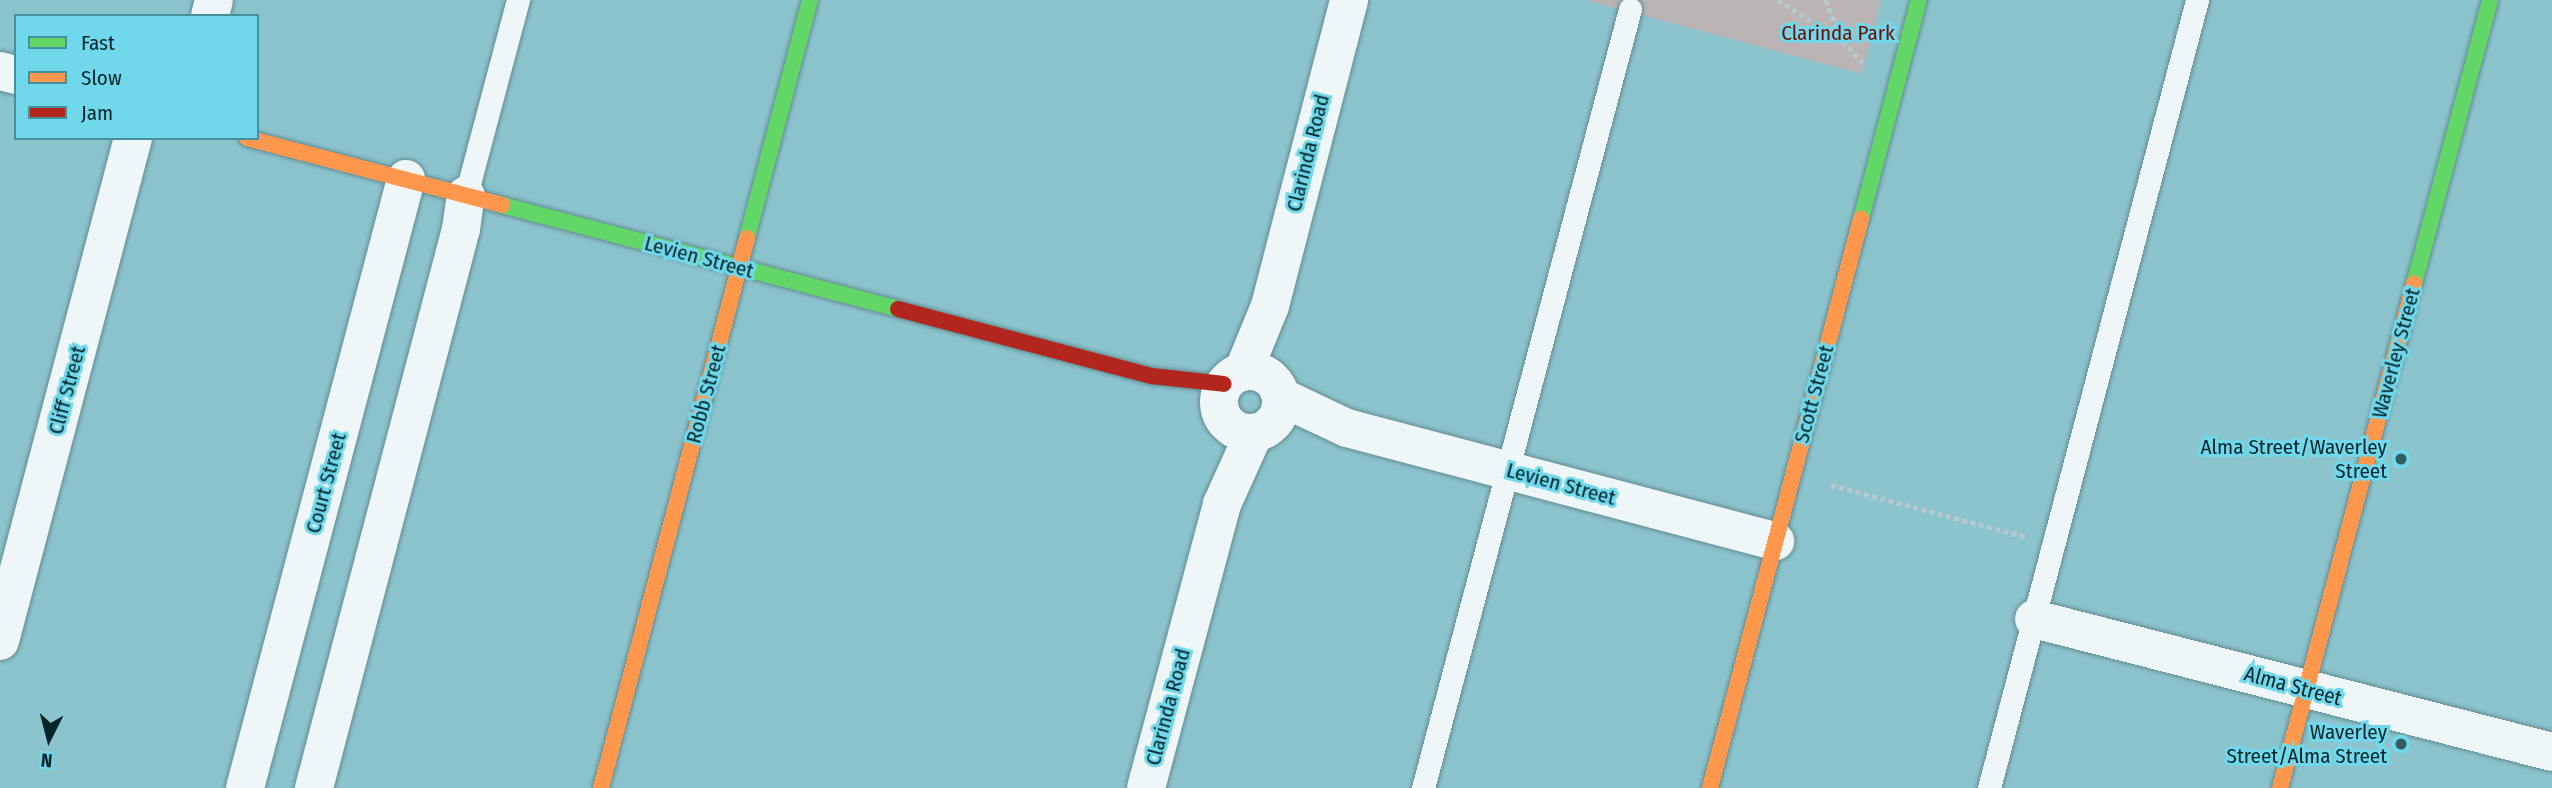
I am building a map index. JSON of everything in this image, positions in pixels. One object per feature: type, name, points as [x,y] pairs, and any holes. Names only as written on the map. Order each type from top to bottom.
[{"type":"street","name":"Robb Street","points":[[601,788],[810,0]]},
{"type":"street","name":"Clarinda Road","points":[[1146,788],[1249,403],[1270,306],[1349,0]]},
{"type":"street","name":"Scott Street","points":[[1710,788],[1919,0]]},
{"type":"street","name":"Waverley Street","points":[[2280,788],[2490,0]]},
{"type":"street","name":"Cliff Street","points":[[0,641],[132,140]]},
{"type":"street","name":"Levien Street","points":[[255,140],[1775,541]]},
{"type":"street","name":"Court Street","points":[[245,788],[406,179]]},
{"type":"street","points":[[314,788],[461,229],[466,195]]},
{"type":"street","name":"Alma Street","points":[[2034,619],[2552,752]]},
{"type":"lane","points":[[466,195],[518,0]]},
{"type":"lane","points":[[1989,788],[2197,0]]},
{"type":"lane","points":[[1423,788],[1630,9]]},
{"type":"path","points":[[1778,0],[1842,41],[1863,63]]},
{"type":"path","points":[[1826,0],[1842,41]]},
{"type":"path","points":[[1830,485],[2054,545]]},
{"type":"green space","name":"Clarinda Park","points":[[1585,0],[1881,0],[1862,74]]},
{"type":"traffic: fast","points":[[747,238],[810,0]]},
{"type":"traffic: fast","points":[[1861,219],[1919,0]]},
{"type":"traffic: fast","points":[[2414,284],[2490,0]]},
{"type":"traffic: fast","points":[[502,205],[898,309]]},
{"type":"traffic: slow","points":[[255,140],[502,205]]},
{"type":"traffic: slow","points":[[1710,788],[1861,219]]},
{"type":"traffic: slow","points":[[601,788],[747,238]]},
{"type":"traffic: slow","points":[[2280,788],[2414,284]]},
{"type":"traffic: jam","points":[[898,309],[1152,376],[1224,384]]},
{"type":"place","name":"Alma Street/Waverley Street","points":[[2401,459]]},
{"type":"place","name":"Waverley Street/Alma Street","points":[[2401,744]]}]
